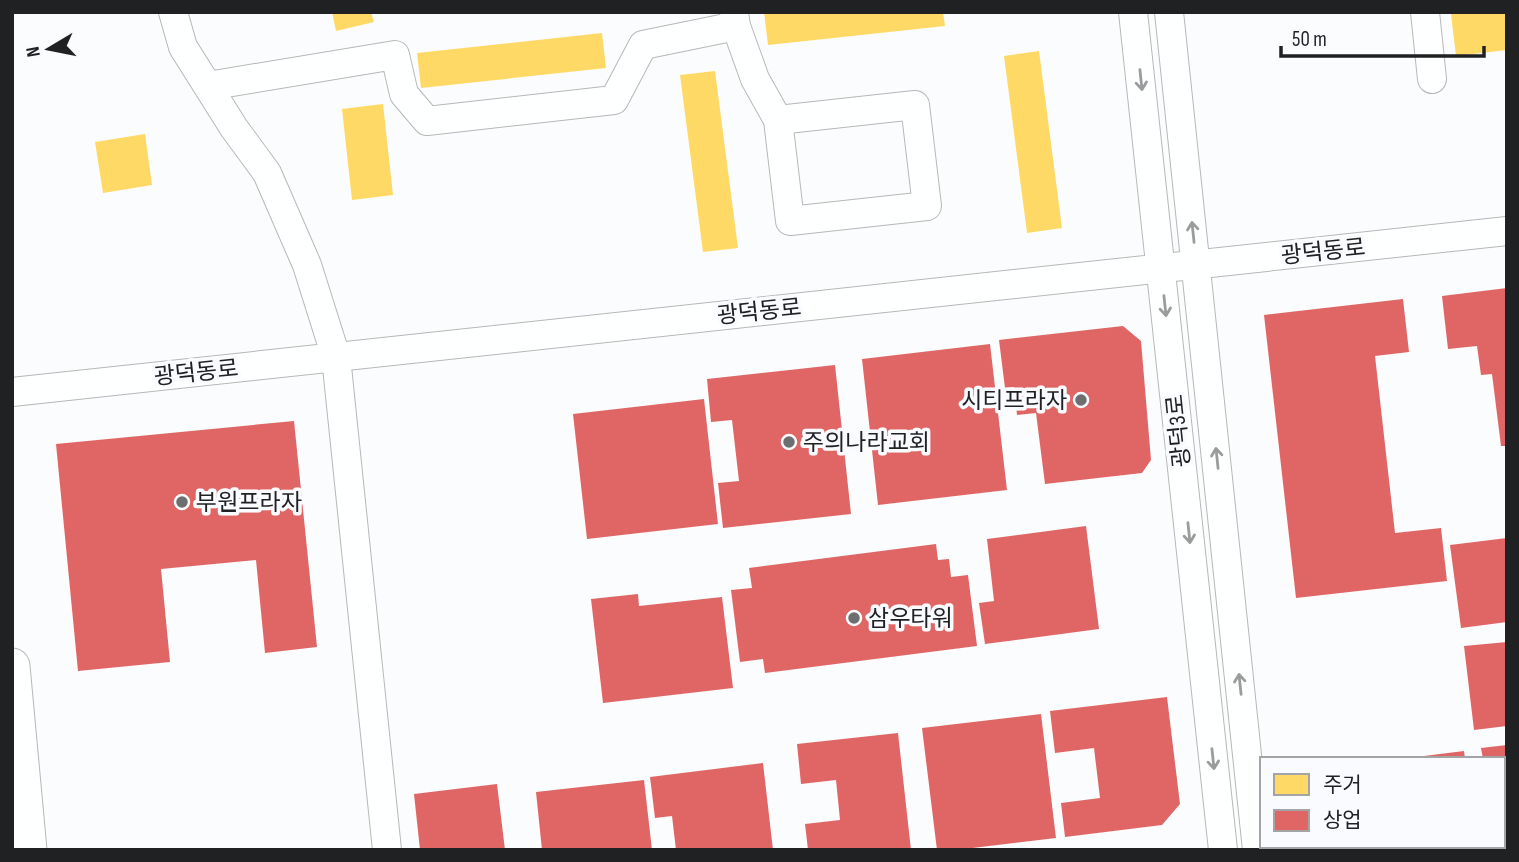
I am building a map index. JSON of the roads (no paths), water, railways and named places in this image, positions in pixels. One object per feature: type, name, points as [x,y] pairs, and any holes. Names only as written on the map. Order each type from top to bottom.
[{"type":"main road","points":[[12,666],[29,850]]},
{"type":"street","points":[[173,12],[183,47],[234,128],[267,173],[307,265],[336,357],[387,850]]},
{"type":"street","name":"광덕3로","points":[[1133,12],[1223,850]]},
{"type":"street","name":"광덕3로","points":[[1169,12],[1257,850]]},
{"type":"street","points":[[1425,12],[1432,79]]},
{"type":"street","points":[[208,86],[395,55],[404,94],[428,121],[601,102],[614,100],[643,45],[735,19],[755,79],[778,120],[790,222],[927,206],[915,105],[778,120]]},
{"type":"street","name":"광덕동로","points":[[12,392],[1507,231]]},
{"type":"place","name":"시티프라자","points":[[1081,400]]},
{"type":"place","name":"주의나라교회","points":[[789,442]]},
{"type":"place","name":"부원프라자","points":[[182,502]]},
{"type":"place","name":"삼우타워","points":[[854,618]]}]
